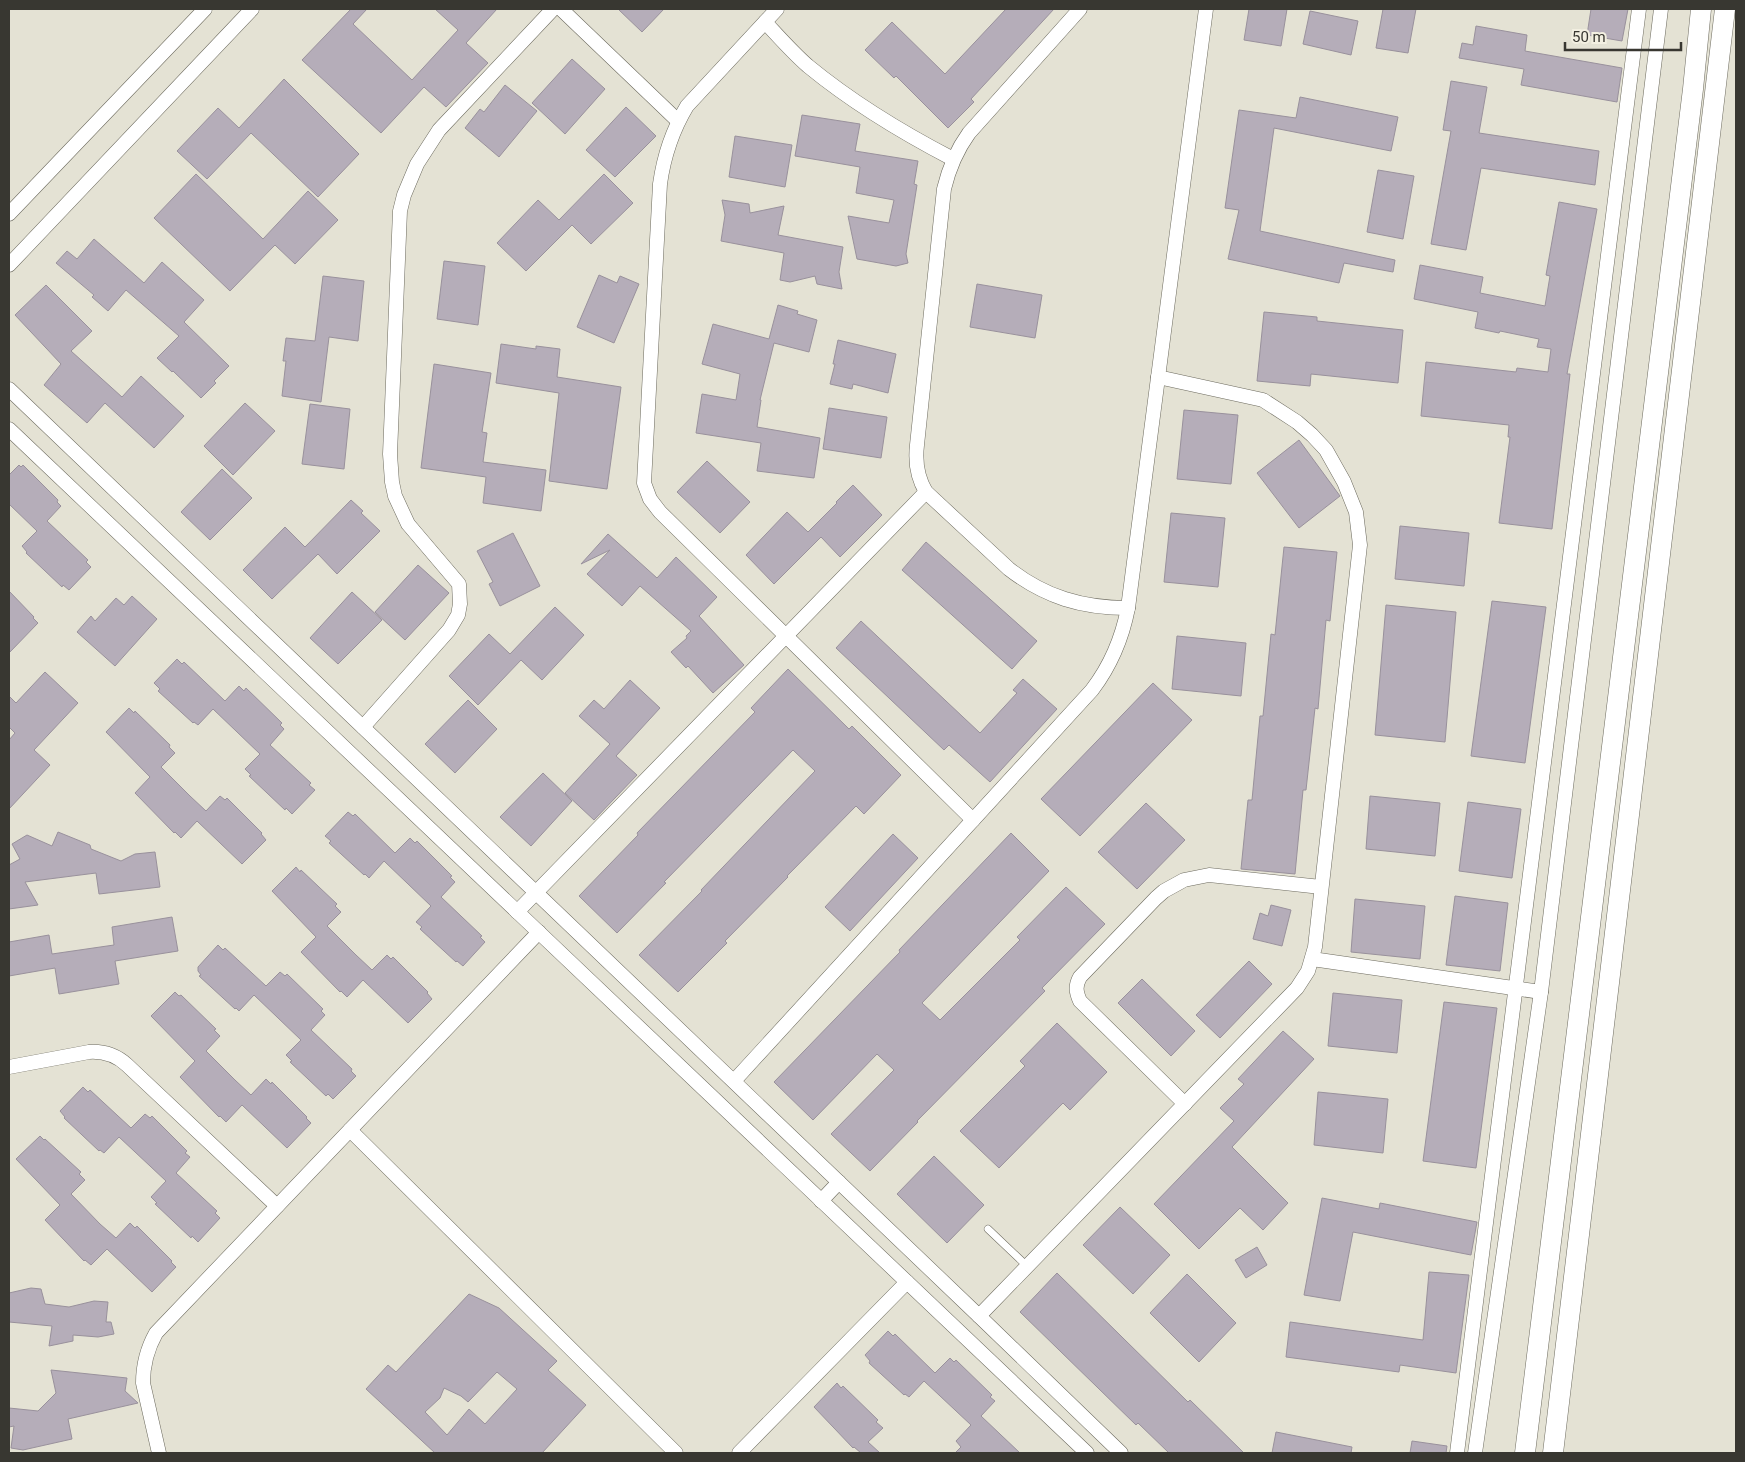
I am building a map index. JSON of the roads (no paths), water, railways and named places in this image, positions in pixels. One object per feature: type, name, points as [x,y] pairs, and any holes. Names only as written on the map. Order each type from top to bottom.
[{"type":"main road","points":[[1525,1453],[1701,9]]},
{"type":"main road","points":[[1553,1453],[1725,9]]},
{"type":"street","points":[[9,214],[205,9]]},
{"type":"street","points":[[9,265],[252,9]]},
{"type":"street","points":[[363,727],[449,630],[458,615],[460,604],[459,584],[408,524],[401,510],[392,482],[390,454],[400,211],[404,195],[417,164],[439,130],[553,9]]},
{"type":"street","points":[[561,9],[678,121]]},
{"type":"street","points":[[777,9],[687,106],[678,121],[665,152],[660,184],[644,483],[646,492],[654,506],[972,820]]},
{"type":"street","points":[[1080,9],[969,133],[948,170],[944,189],[916,455],[919,476],[926,492],[1009,569],[1053,596],[1090,606],[1128,608]]},
{"type":"street","points":[[734,1081],[1092,690],[1102,676],[1118,645],[1128,608],[1206,9]]},
{"type":"street","points":[[1457,1453],[1640,9]]},
{"type":"street","points":[[1475,1453],[1541,992],[1661,9]]},
{"type":"street","points":[[765,22],[807,65],[860,106],[904,134],[953,159]]},
{"type":"street","points":[[1616,194],[1638,198]]},
{"type":"street","points":[[979,1316],[1297,988],[1308,971],[1315,947],[1360,545],[1356,512],[1337,467],[1326,450],[1302,426],[1281,410],[1263,400],[1158,376]]},
{"type":"street","points":[[9,389],[840,1182],[1121,1453]]},
{"type":"street","points":[[9,429],[907,1282],[1079,1451]]},
{"type":"street","points":[[517,912],[926,492]]},
{"type":"street","points":[[1185,1104],[1080,1001],[1076,987],[1080,977],[1156,898],[1164,891],[1184,880],[1209,875],[1321,888]]},
{"type":"street","points":[[159,1453],[144,1383],[144,1361],[151,1341],[162,1325],[539,932]]},
{"type":"street","points":[[1312,959],[1541,992]]},
{"type":"street","points":[[9,1067],[89,1052],[114,1056],[127,1065],[276,1206]]},
{"type":"street","points":[[350,1130],[676,1453]]},
{"type":"street","points":[[821,1201],[840,1182]]},
{"type":"street","points":[[739,1453],[907,1282]]},
{"type":"lane","points":[[988,1229],[1027,1266]]}]
